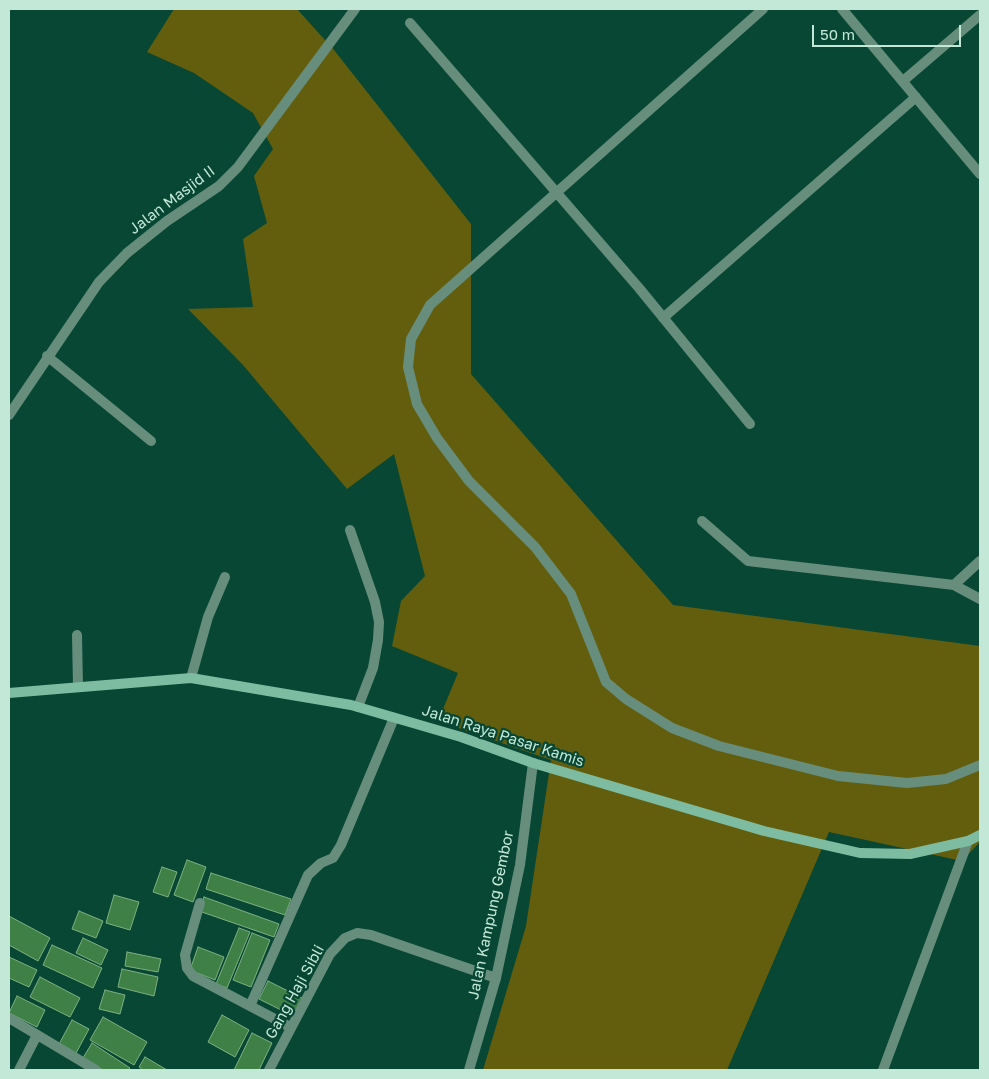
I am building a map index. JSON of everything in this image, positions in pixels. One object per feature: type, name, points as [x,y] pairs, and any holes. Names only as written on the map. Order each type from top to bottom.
[{"type":"main road","name":"Jalan Raya Pasar Kamis","points":[[9,693],[191,678],[358,707],[461,737],[534,763],[764,831],[860,853],[910,854],[968,841],[980,835]]},
{"type":"street","name":"Jalan Masjid II","points":[[9,415],[47,356],[99,282],[127,253],[168,221],[219,186],[238,167],[355,9]]},
{"type":"street","points":[[763,9],[430,305],[411,339],[408,367],[417,404],[437,438],[469,481],[535,547],[571,594],[606,682],[626,699],[672,728],[719,746],[838,776],[907,783],[946,779],[980,765]]},
{"type":"street","points":[[842,9],[980,174]]},
{"type":"street","points":[[903,82],[980,15]]},
{"type":"street","points":[[410,23],[663,318],[750,424]]},
{"type":"street","points":[[663,318],[916,97]]},
{"type":"street","points":[[47,356],[151,441]]},
{"type":"street","points":[[702,521],[748,561],[954,585],[980,599]]},
{"type":"street","points":[[350,530],[375,602],[379,622],[374,660],[358,707]]},
{"type":"street","points":[[954,585],[980,561]]},
{"type":"street","points":[[191,678],[208,617],[225,577]]},
{"type":"street","points":[[76,635],[78,687]]},
{"type":"street","points":[[250,1006],[308,875],[321,863],[333,858],[341,845],[394,718]]},
{"type":"street","name":"Jalan Kampung Gembor","points":[[469,1070],[496,978],[520,865],[534,763]]},
{"type":"street","points":[[883,1070],[968,841]]},
{"type":"street","points":[[200,903],[185,955],[187,968],[193,976],[290,1027]]},
{"type":"street","name":"Gang Haji Sibli","points":[[269,1070],[330,954],[345,938],[357,933],[371,935],[496,978]]},
{"type":"street","points":[[9,1018],[96,1070]]},
{"type":"street","points":[[19,1070],[37,1035]]},
{"type":"shaded area","points":[[174,9],[297,9],[334,50],[471,224],[471,374],[673,605],[980,646],[980,842],[962,861],[829,832],[727,1070],[483,1070],[526,926],[551,760],[438,721],[458,673],[392,646],[401,601],[425,576],[394,454],[347,489],[243,365],[188,309],[253,307],[243,239],[267,223],[254,176],[273,149],[253,113],[194,73],[147,52]]},
{"type":"building","points":[[187,860],[206,867],[193,902],[174,895]]},
{"type":"building","points":[[162,867],[177,872],[168,897],[153,892]]},
{"type":"building","points":[[211,873],[291,899],[285,915],[206,889]]},
{"type":"building","points":[[114,895],[139,902],[130,930],[106,923]]},
{"type":"building","points":[[204,897],[279,924],[274,937],[199,911]]},
{"type":"building","points":[[79,911],[103,921],[96,938],[72,929]]},
{"type":"building","points":[[9,916],[50,938],[38,961],[9,945]]},
{"type":"building","points":[[239,928],[250,932],[227,988],[216,984]]},
{"type":"building","points":[[252,933],[270,940],[251,987],[233,980]]},
{"type":"building","points":[[83,938],[108,950],[101,965],[76,953]]},
{"type":"building","points":[[52,945],[102,968],[93,988],[43,965]]},
{"type":"building","points":[[198,947],[224,957],[215,980],[190,970]]},
{"type":"building","points":[[127,952],[161,959],[158,972],[125,966]]},
{"type":"building","points":[[9,957],[37,970],[29,987],[9,978]]},
{"type":"building","points":[[122,969],[158,977],[154,996],[118,987]]},
{"type":"building","points":[[40,977],[80,998],[70,1017],[30,997]]},
{"type":"building","points":[[268,981],[302,998],[293,1016],[259,999]]},
{"type":"building","points":[[105,990],[125,995],[120,1014],[99,1009]]},
{"type":"building","points":[[17,996],[45,1010],[37,1027],[9,1013]]},
{"type":"building","points":[[222,1015],[249,1030],[235,1057],[208,1042]]},
{"type":"building","points":[[103,1017],[147,1042],[134,1065],[90,1040]]},
{"type":"building","points":[[72,1020],[89,1029],[75,1055],[58,1046]]},
{"type":"building","points":[[252,1033],[272,1043],[259,1070],[234,1070]]},
{"type":"building","points":[[92,1043],[130,1068],[128,1070],[103,1070],[83,1058]]},
{"type":"building","points":[[145,1057],[167,1070],[143,1070],[139,1067]]}]
